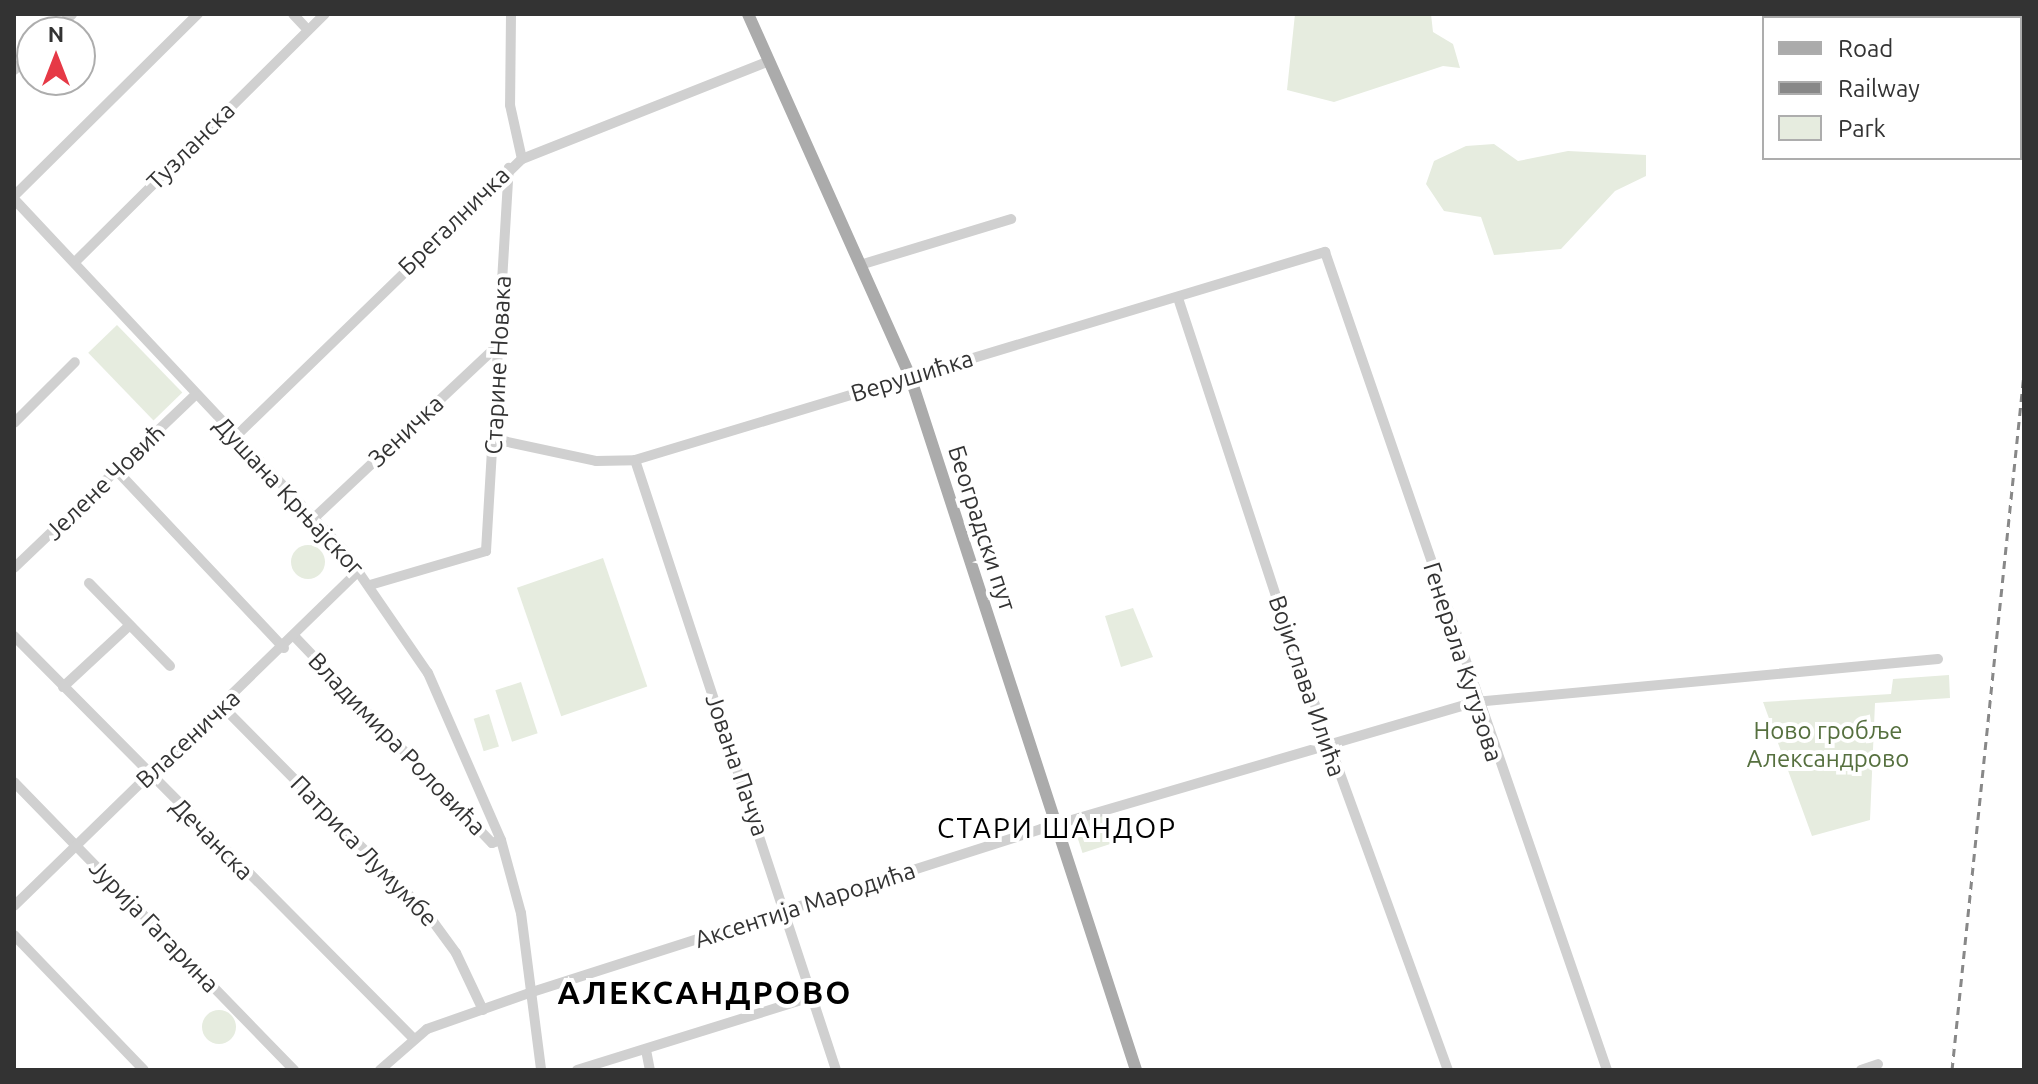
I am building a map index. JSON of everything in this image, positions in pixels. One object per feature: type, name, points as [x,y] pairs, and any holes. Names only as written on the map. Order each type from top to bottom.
[{"type":"main road","name":"Београдски пут","points":[[748,14],[910,376],[1053,826],[1136,1070]]},
{"type":"street","points":[[14,198],[198,14]]},
{"type":"street","points":[[293,14],[308,30]]},
{"type":"street","name":"Тузланска","points":[[75,262],[325,14]]},
{"type":"street","points":[[511,14],[510,105],[522,159]]},
{"type":"street","name":"Брегалничка","points":[[235,437],[509,168],[522,159],[767,62]]},
{"type":"street","name":"Старине Новака","points":[[370,585],[479,557],[486,549],[509,168]]},
{"type":"street","name":"Душана Крњајског","points":[[14,198],[359,570],[428,673],[501,840]]},
{"type":"street","points":[[860,265],[1011,219]]},
{"type":"street","name":"Верушићка","points":[[494,439],[596,461],[635,460],[1325,252]]},
{"type":"street","name":"Генерала Кутузова","points":[[1325,252],[1475,702],[1607,1070]]},
{"type":"street","name":"Војислава Илића","points":[[1178,298],[1327,745],[1448,1070]]},
{"type":"street","name":"Зеничка","points":[[314,518],[499,344]]},
{"type":"street","points":[[14,423],[75,362]]},
{"type":"street","name":"Јелене Човић","points":[[14,568],[118,472],[195,395]]},
{"type":"street","name":"Јована Пачуа","points":[[635,460],[786,910],[836,1070]]},
{"type":"street","name":"Владимира Роловића","points":[[118,472],[284,648]]},
{"type":"street","name":"Власеничка","points":[[14,906],[284,648],[359,570]]},
{"type":"street","points":[[89,583],[170,666]]},
{"type":"street","points":[[63,687],[130,625]]},
{"type":"street","name":"Дечанска","points":[[14,636],[149,776],[413,1038]]},
{"type":"street","name":"Владимира Роловића","points":[[295,637],[492,843],[501,840]]},
{"type":"street","name":"Аксентија Мародића","points":[[380,1070],[413,1038],[529,993],[1053,826],[1475,702],[1938,659]]},
{"type":"street","name":"Патриса Лумумбе","points":[[223,707],[426,912],[456,953],[483,1010]]},
{"type":"street","name":"Јурија Гагарина","points":[[14,782],[294,1070]]},
{"type":"street","points":[[501,840],[521,913],[541,1070]]},
{"type":"street","points":[[14,935],[144,1070]]},
{"type":"street","points":[[577,1070],[812,997]]},
{"type":"street","points":[[646,1050],[650,1070]]},
{"type":"street","points":[[1861,1070],[1878,1064]]},
{"type":"green space","points":[[1295,14],[1431,14],[1433,32],[1453,44],[1460,68],[1443,66],[1334,102],[1287,90]]},
{"type":"green space","points":[[1494,144],[1518,161],[1568,151],[1646,155],[1646,176],[1615,191],[1561,249],[1494,255],[1481,217],[1444,211],[1426,184],[1434,161],[1466,146]]},
{"type":"green space","points":[[117,325],[182,393],[154,420],[88,353]]},
{"type":"green space","points":[[308,545],[320,550],[325,562],[320,574],[308,579],[296,574],[291,562],[296,550]]},
{"type":"green space","points":[[603,558],[647,687],[561,716],[517,588]]},
{"type":"green space","points":[[1133,608],[1153,657],[1121,667],[1105,616]]},
{"type":"green space","name":"Ново гробље Александрово","points":[[1949,675],[1950,698],[1875,703],[1870,820],[1812,836],[1763,702],[1891,694],[1893,679]]},
{"type":"green space","points":[[521,682],[538,733],[512,742],[495,690]]},
{"type":"green space","points":[[489,714],[499,747],[484,751],[474,719]]},
{"type":"green space","points":[[1105,812],[1115,842],[1083,853],[1073,823]]},
{"type":"green space","points":[[219,1010],[231,1015],[236,1027],[231,1039],[219,1044],[207,1039],[202,1027],[207,1015]]},
{"type":"railway","points":[[1952,1070],[2024,373]]},
{"type":"district","name":"СТАРИ ШАНДОР","points":[[1057,828]]},
{"type":"district","name":"АЛЕКСАНДРОВО","points":[[705,992]]}]
